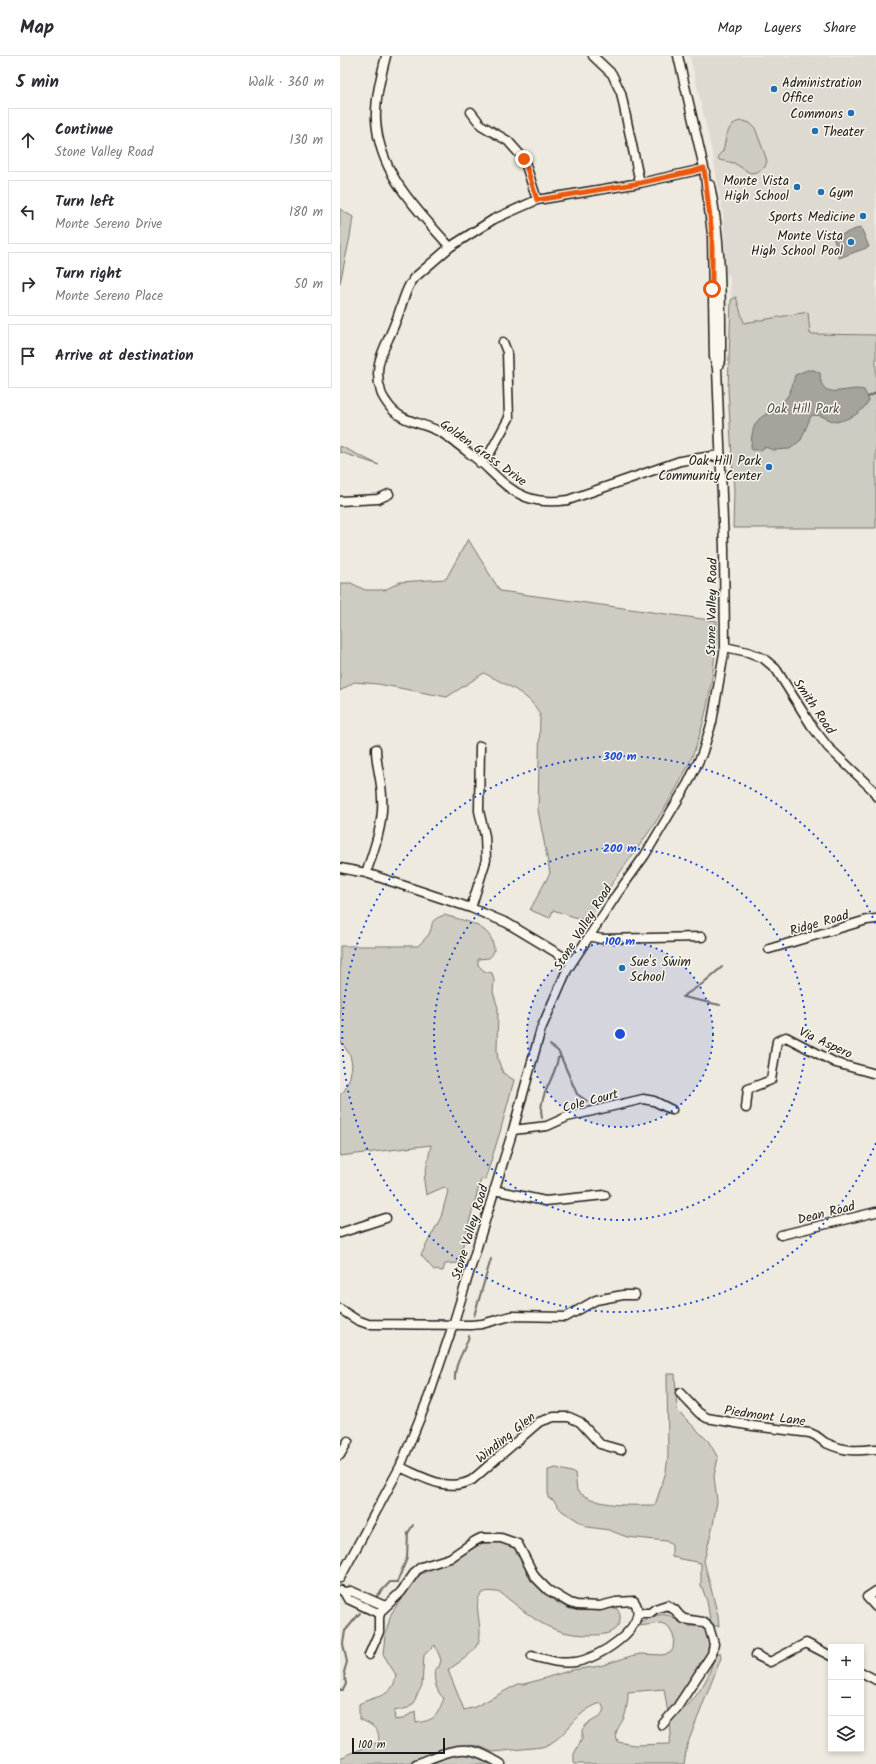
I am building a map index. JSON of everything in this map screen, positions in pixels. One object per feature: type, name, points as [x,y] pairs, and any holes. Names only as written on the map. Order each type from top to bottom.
[{"type":"street","points":[[386,56],[378,98],[376,119],[379,139],[390,171],[404,196],[450,247],[494,219],[537,200],[640,183],[704,168]]},
{"type":"street","points":[[593,56],[612,74],[621,93],[640,183]]},
{"type":"street","name":"Stone Valley Road","points":[[340,1578],[400,1467],[429,1396],[453,1325],[513,1130],[541,1029],[572,962],[645,855],[688,783],[702,754],[712,722],[724,647],[724,547],[719,455],[717,368],[714,357],[712,234],[704,168],[678,56]]},
{"type":"street","points":[[471,112],[481,125],[508,141],[524,159],[537,200]]},
{"type":"street","name":"Golden Grass Drive","points":[[450,247],[412,281],[405,294],[395,324],[381,353],[378,375],[381,394],[391,408],[404,419],[441,432],[480,463],[501,483],[525,496],[556,502],[594,492],[680,461],[719,455]]},
{"type":"street","points":[[480,463],[491,451],[509,418],[507,352],[503,342]]},
{"type":"street","points":[[340,501],[378,499],[390,494]]},
{"type":"street","name":"Smith Road","points":[[724,647],[748,652],[763,658],[776,670],[811,725],[828,747],[875,791]]},
{"type":"street","points":[[471,908],[486,860],[485,836],[479,811],[480,746]]},
{"type":"street","points":[[366,872],[375,849],[383,799],[376,762],[376,749]]},
{"type":"street","points":[[340,868],[366,872],[471,908],[508,923],[572,962]]},
{"type":"street","name":"Ridge Road","points":[[769,949],[867,920],[876,919]]},
{"type":"street","points":[[589,936],[601,939],[702,937]]},
{"type":"street","name":"Via Aspero","points":[[746,1108],[748,1089],[771,1080],[777,1041],[786,1037],[836,1063],[876,1074]]},
{"type":"street","name":"Cole Court","points":[[513,1130],[547,1126],[567,1117],[643,1099],[654,1101],[672,1110]]},
{"type":"street","points":[[494,1190],[545,1201],[605,1195]]},
{"type":"street","name":"Dean Road","points":[[781,1235],[876,1212]]},
{"type":"street","points":[[340,1233],[386,1218]]},
{"type":"street","points":[[340,1310],[357,1320],[368,1324],[482,1324],[511,1316],[566,1317],[596,1300],[623,1295],[635,1295]]},
{"type":"street","name":"Piedmont Lane","points":[[680,1392],[699,1413],[714,1420],[810,1433],[818,1436],[824,1442],[851,1452],[876,1449]]},
{"type":"street","name":"Winding Glen","points":[[400,1467],[438,1483],[449,1486],[460,1485],[472,1480],[538,1422],[554,1417],[569,1417],[580,1422],[600,1444],[621,1450]]},
{"type":"street","points":[[340,1455],[348,1441]]},
{"type":"street","points":[[369,1655],[379,1632],[382,1610],[396,1598],[411,1576],[421,1567],[450,1558],[481,1538],[501,1538],[518,1544],[535,1577],[548,1590],[562,1599],[577,1606],[634,1601],[637,1605],[638,1613],[636,1619],[617,1643],[593,1657],[576,1662],[554,1663],[532,1656]]},
{"type":"street","points":[[342,1591],[348,1599],[382,1610]]},
{"type":"street","points":[[876,1591],[868,1597],[876,1607]]},
{"type":"street","points":[[638,1613],[650,1614],[655,1609],[667,1605],[675,1610],[684,1619],[703,1622],[709,1627],[714,1644],[712,1654],[676,1708],[662,1725]]},
{"type":"street","points":[[756,1655],[770,1662],[806,1643],[828,1654]]},
{"type":"street","points":[[864,1674],[876,1680]]},
{"type":"street","points":[[416,1764],[450,1752],[466,1750],[473,1751],[501,1764]]},
{"type":"shaded area","name":"Monte Vista High School","points":[[690,56],[876,56],[876,335],[810,334],[808,312],[744,323],[736,297],[731,300],[730,277],[726,272],[723,212],[712,152]]},
{"type":"shaded area","name":"Monte Vista High School Pool","points":[[861,227],[869,247],[839,258],[838,256],[840,255],[833,238]]},
{"type":"shaded area","points":[[807,370],[814,370],[820,373],[821,382],[825,388],[830,391],[864,390],[869,400],[859,412],[851,417],[836,422],[818,415],[811,416],[801,440],[790,449],[773,450],[765,447],[761,450],[751,450],[752,437],[757,421],[773,410],[788,396],[795,375]]},
{"type":"green space","points":[[743,121],[750,123],[755,128],[767,161],[765,167],[757,172],[750,173],[734,163],[719,160],[718,156],[723,151],[726,136],[730,127]]},
{"type":"green space","points":[[340,209],[353,217],[340,283]]},
{"type":"green space","name":"Oak Hill Park","points":[[736,297],[744,323],[808,312],[810,334],[876,335],[876,528],[733,528],[734,492],[728,389],[731,300]]},
{"type":"green space","points":[[340,446],[379,465],[340,452]]},
{"type":"green space","points":[[468,539],[500,591],[717,621],[709,695],[701,731],[688,766],[666,807],[587,921],[553,910],[550,918],[530,910],[550,873],[538,810],[540,715],[536,708],[524,695],[484,673],[447,697],[378,684],[354,682],[340,691],[340,583],[351,583],[365,590],[385,590],[400,582],[446,579]]},
{"type":"green space","points":[[444,915],[466,921],[480,927],[490,937],[493,944],[494,952],[489,958],[478,959],[478,965],[484,971],[492,973],[494,980],[493,992],[498,1008],[498,1060],[503,1073],[514,1080],[485,1180],[481,1179],[458,1263],[445,1264],[443,1271],[434,1270],[421,1255],[441,1217],[448,1191],[444,1187],[426,1195],[424,1181],[431,1145],[340,1156],[340,1095],[345,1090],[350,1077],[352,1065],[350,1055],[340,1040],[340,946],[418,946],[429,934],[433,921]]},
{"type":"green space","points":[[667,1374],[675,1374],[677,1410],[709,1442],[718,1458],[714,1476],[717,1501],[704,1561],[718,1616],[719,1626],[713,1626],[710,1619],[707,1601],[701,1585],[701,1563],[672,1557],[672,1545],[666,1541],[627,1537],[609,1530],[588,1527],[562,1511],[553,1500],[548,1498],[548,1470],[556,1468],[575,1473],[577,1491],[595,1500],[604,1503],[625,1505],[655,1505],[666,1472],[668,1456]]},
{"type":"green space","points":[[482,1543],[504,1543],[514,1549],[518,1553],[533,1580],[549,1597],[563,1606],[580,1611],[616,1608],[620,1615],[620,1619],[619,1624],[614,1630],[605,1634],[591,1635],[563,1632],[532,1617],[501,1593],[489,1592],[481,1594],[478,1600],[480,1635],[478,1643],[469,1655],[448,1670],[464,1710],[475,1707],[518,1684],[525,1684],[572,1670],[600,1666],[631,1656],[641,1654],[662,1655],[670,1653],[673,1649],[674,1637],[668,1626],[661,1623],[639,1626],[639,1622],[660,1615],[667,1615],[683,1624],[691,1626],[696,1626],[702,1623],[708,1633],[711,1650],[668,1713],[664,1689],[628,1692],[624,1719],[618,1728],[616,1735],[618,1742],[635,1745],[669,1744],[671,1735],[670,1720],[681,1712],[695,1697],[708,1676],[713,1661],[720,1652],[721,1658],[687,1745],[684,1764],[574,1764],[574,1754],[582,1739],[582,1730],[587,1724],[601,1716],[604,1709],[601,1703],[583,1712],[559,1738],[542,1747],[493,1752],[479,1746],[460,1746],[411,1762],[392,1764],[340,1764],[340,1758],[378,1742],[378,1733],[374,1727],[359,1719],[359,1704],[387,1692],[394,1683],[396,1675],[383,1654],[385,1636],[391,1614],[415,1578],[456,1559]],"holes":[[[435,1645],[441,1660],[439,1667],[435,1669],[434,1673],[437,1689],[444,1698],[435,1716],[432,1719],[416,1723],[415,1711],[402,1719],[395,1720],[394,1711],[408,1708],[415,1702],[422,1685],[424,1655]]]},
{"type":"green space","points":[[460,1753],[475,1754],[491,1764],[426,1764]]},
{"type":"waterway","points":[[868,397],[876,393]]},
{"type":"waterway","points":[[682,997],[702,984],[722,967]]},
{"type":"waterway","points":[[683,997],[720,1005]]},
{"type":"waterway","points":[[542,1118],[541,1110],[544,1095],[554,1073],[558,1058],[561,1057],[558,1051],[550,1045]]},
{"type":"waterway","points":[[561,1057],[577,1094],[587,1101]]},
{"type":"waterway","points":[[474,1316],[491,1259]]},
{"type":"waterway","points":[[455,1380],[456,1368],[469,1336]]},
{"type":"waterway","points":[[376,1597],[390,1582],[397,1582],[407,1558],[408,1533],[413,1525]]},
{"type":"waterway","points":[[340,1690],[343,1690],[346,1684],[344,1672],[347,1662],[343,1644],[345,1631],[360,1613]]},
{"type":"place","name":"Administration Office","points":[[774,89]]},
{"type":"place","name":"Commons","points":[[851,113]]},
{"type":"place","name":"Theater","points":[[815,131]]},
{"type":"place","name":"Monte Vista High School","points":[[797,187]]},
{"type":"place","name":"Gym","points":[[821,192]]},
{"type":"place","name":"Sports Medicine","points":[[863,216]]},
{"type":"place","name":"Monte Vista High School Pool","points":[[851,242]]},
{"type":"place","name":"Oak Hill Park Community Center","points":[[769,467]]},
{"type":"place","name":"Sue's Swim School","points":[[622,968]]},
{"type":"route","points":[[524,159],[537,200],[640,183],[704,168],[712,234],[712,289]]}]
